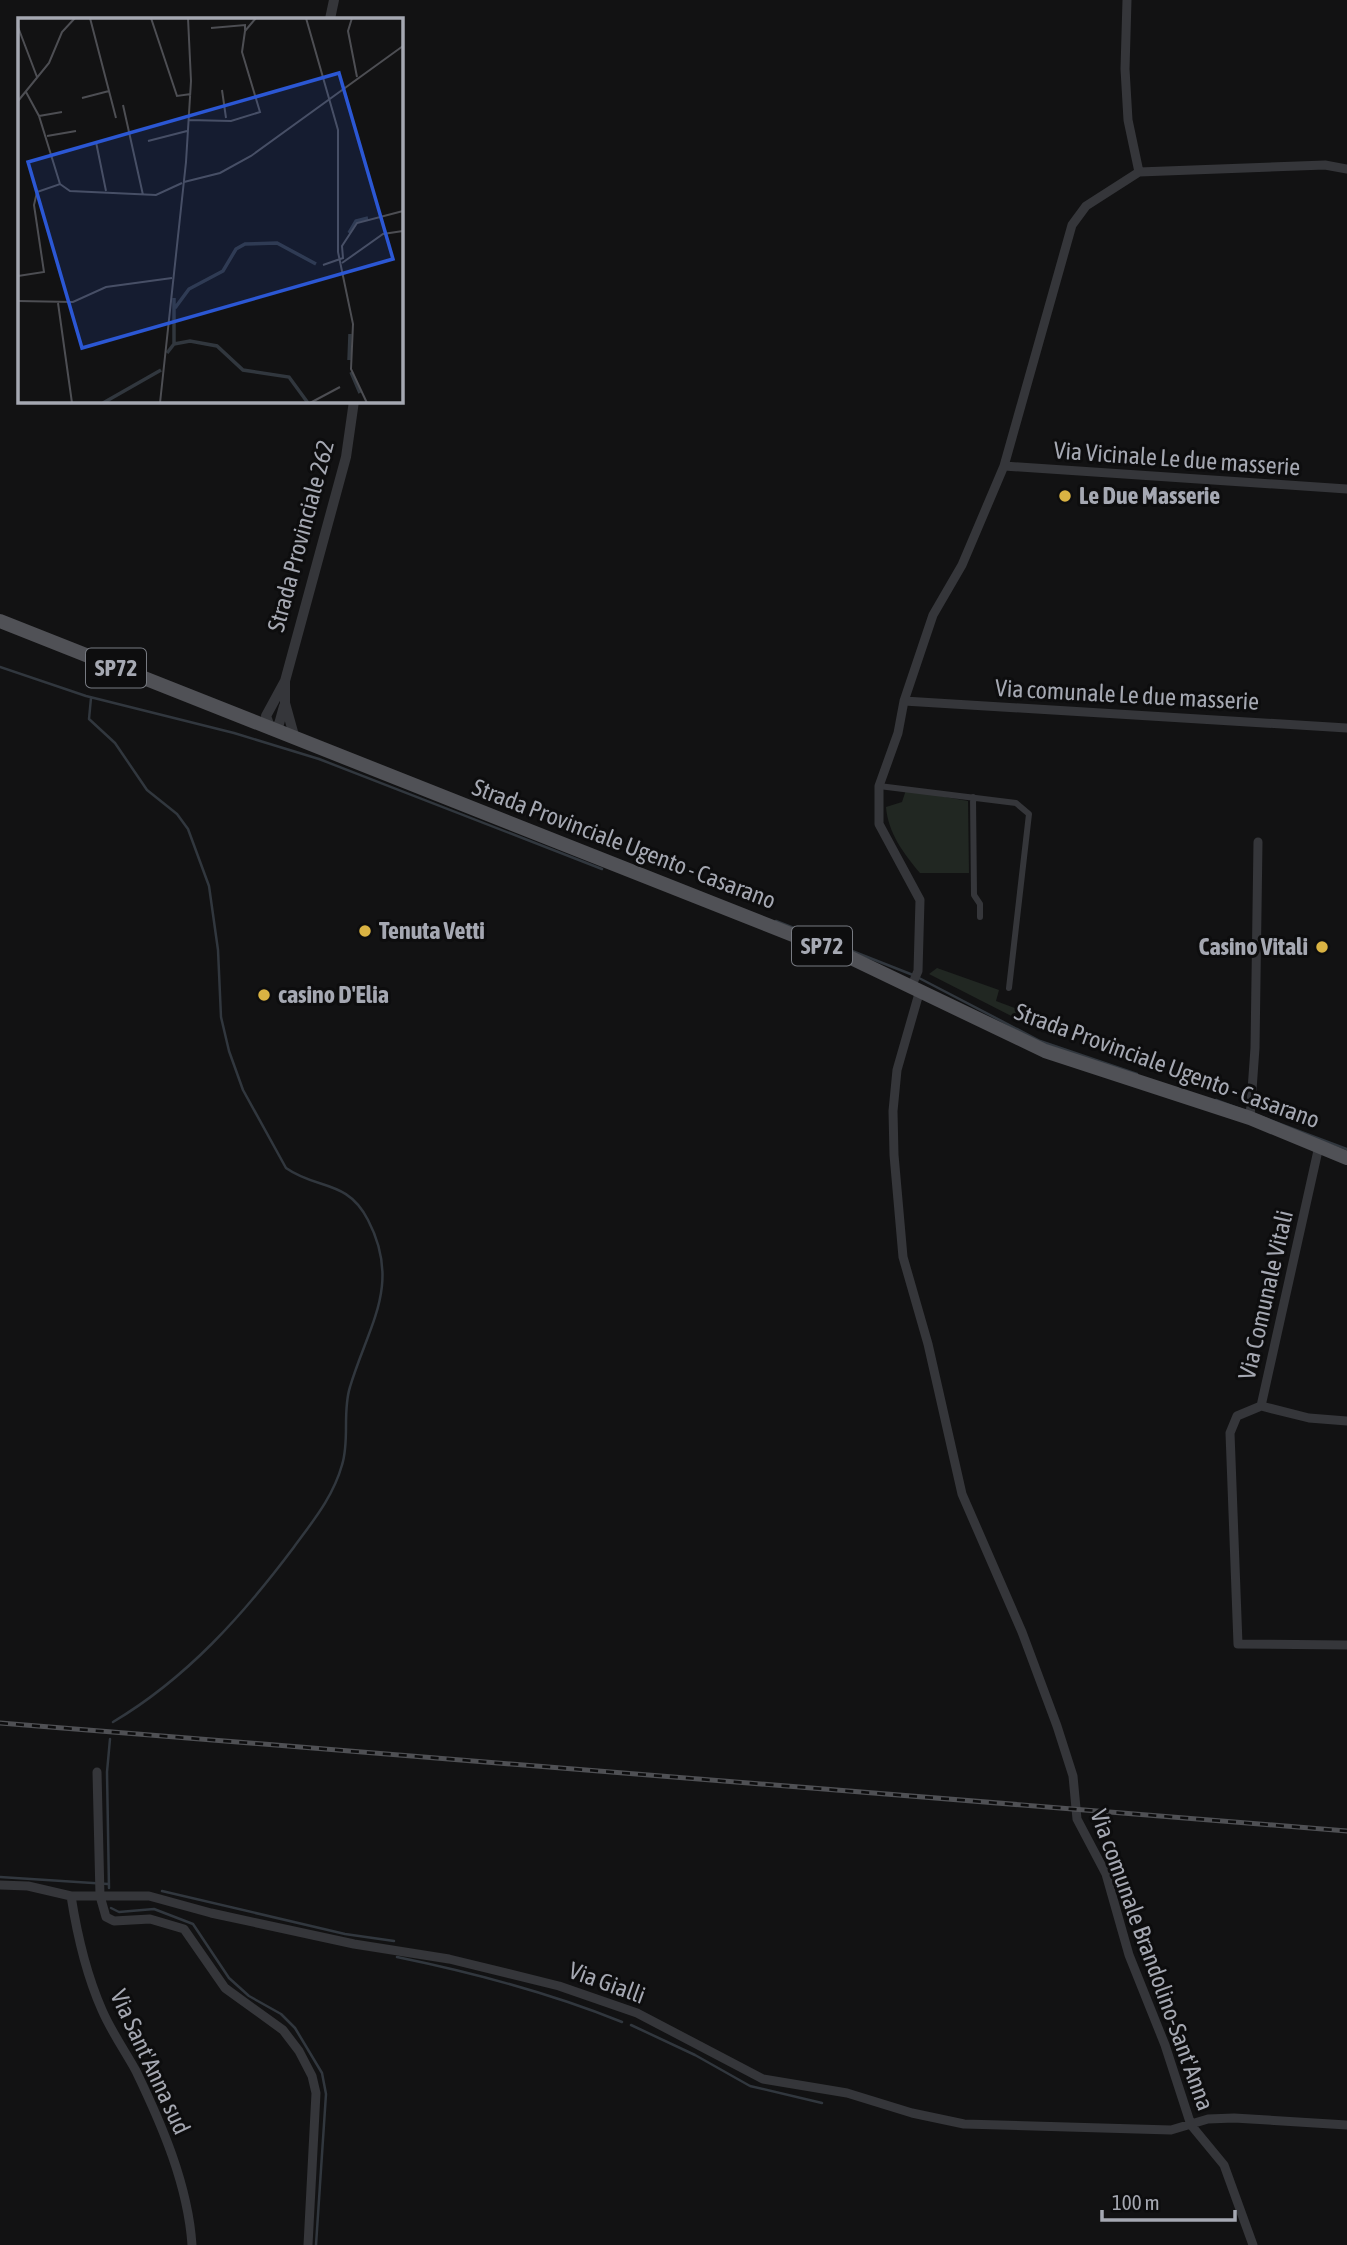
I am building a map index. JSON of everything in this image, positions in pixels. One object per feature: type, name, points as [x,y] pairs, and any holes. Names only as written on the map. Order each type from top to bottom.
[{"type":"main road","name":"Strada Provinciale Ugento - Casarano","points":[[0,621],[232,715],[917,982],[1045,1051],[1251,1111],[1347,1158]]},
{"type":"street","points":[[330,18],[334,0]]},
{"type":"street","points":[[1127,0],[1125,69],[1128,120],[1139,172],[1325,165],[1347,169]]},
{"type":"street","name":"Via comunale Brandolino-Sant'Anna","points":[[1139,172],[1086,206],[1072,225],[1004,466],[962,565],[933,615],[904,701],[898,733],[879,786],[879,824],[920,900],[917,982],[897,1070],[893,1111],[903,1257],[928,1344],[962,1494],[1022,1632],[1057,1726],[1073,1776],[1077,1819],[1106,1874],[1129,1955],[1165,2045],[1191,2125],[1224,2165],[1253,2245]]},
{"type":"street","name":"Strada Provinciale 262","points":[[285,681],[346,457],[354,402]]},
{"type":"street","name":"Via Vicinale Le due masserie","points":[[1004,466],[1347,489]]},
{"type":"street","points":[[285,681],[270,704],[266,723],[271,730],[279,724],[285,703]]},
{"type":"street","points":[[285,681],[285,703],[295,739]]},
{"type":"street","name":"Via comunale Le due masserie","points":[[904,701],[1347,728]]},
{"type":"street","points":[[232,715],[250,715],[270,704]]},
{"type":"street","points":[[879,786],[1016,803],[1029,814],[1009,988]]},
{"type":"street","points":[[973,797],[974,895],[980,904],[980,917]]},
{"type":"street","points":[[1251,1111],[1258,842]]},
{"type":"street","name":"Via Comunale Vitali","points":[[1319,1146],[1261,1406],[1237,1416],[1230,1433],[1238,1644],[1347,1645]]},
{"type":"street","points":[[1261,1406],[1309,1418],[1347,1421]]},
{"type":"street","points":[[97,1772],[100,1892],[106,1917],[114,1921],[150,1919],[184,1929],[225,1988],[244,2004],[272,2020],[299,2051],[312,2076],[316,2093],[308,2245]]},
{"type":"street","name":"Via Gialli","points":[[0,1885],[28,1886],[71,1896],[100,1892],[149,1896],[211,1913],[354,1944],[449,1959],[559,1986],[637,2013],[763,2079],[847,2093],[943,2121],[964,2124],[1171,2130],[1208,2119],[1234,2118],[1347,2125]]},
{"type":"street","name":"Via Sant'Anna sud","points":[[71,1896],[77,1934],[102,2009],[135,2071],[175,2166],[188,2214],[192,2245]]},
{"type":"shaded area","points":[[906,790],[968,801],[969,873],[920,873],[908,858],[893,834],[886,807],[902,802]]},
{"type":"shaded area","points":[[937,968],[999,990],[996,1001],[1028,1013],[1027,1024],[929,974]]},
{"type":"waterway","points":[[0,667],[86,696],[234,733],[319,759],[602,869]]},
{"type":"waterway","points":[[91,698],[89,719],[115,743],[147,790],[177,814],[188,829],[209,886],[218,950],[221,1017],[229,1051],[243,1090],[286,1168],[309,1180],[341,1191],[360,1207],[378,1243],[382,1265],[378,1305],[346,1406],[344,1455],[328,1498],[275,1572],[212,1644],[165,1686],[113,1722]]},
{"type":"waterway","points":[[776,921],[913,975]]},
{"type":"waterway","points":[[919,978],[1040,1041],[1137,1074]]},
{"type":"waterway","points":[[1216,1100],[1347,1149]]},
{"type":"waterway","points":[[109,1888],[107,1772],[110,1739]]},
{"type":"waterway","points":[[0,1877],[108,1884]]},
{"type":"waterway","points":[[162,1891],[345,1934],[394,1941]]},
{"type":"waterway","points":[[111,1908],[119,1912],[154,1909],[193,1924],[229,1978],[249,1996],[281,2014],[295,2028],[322,2073],[326,2094],[316,2245]]},
{"type":"waterway","points":[[397,1957],[511,1984],[622,2022]]},
{"type":"waterway","points":[[631,2025],[695,2055],[750,2086],[822,2103]]},
{"type":"railway","points":[[0,1723],[1347,1831]]},
{"type":"place","name":"Le Due Masserie","points":[[1065,496]]},
{"type":"place","name":"Tenuta Vetti","points":[[365,931]]},
{"type":"place","name":"Casino Vitali","points":[[1322,947]]},
{"type":"place","name":"casino D'Elia","points":[[264,995]]}]
